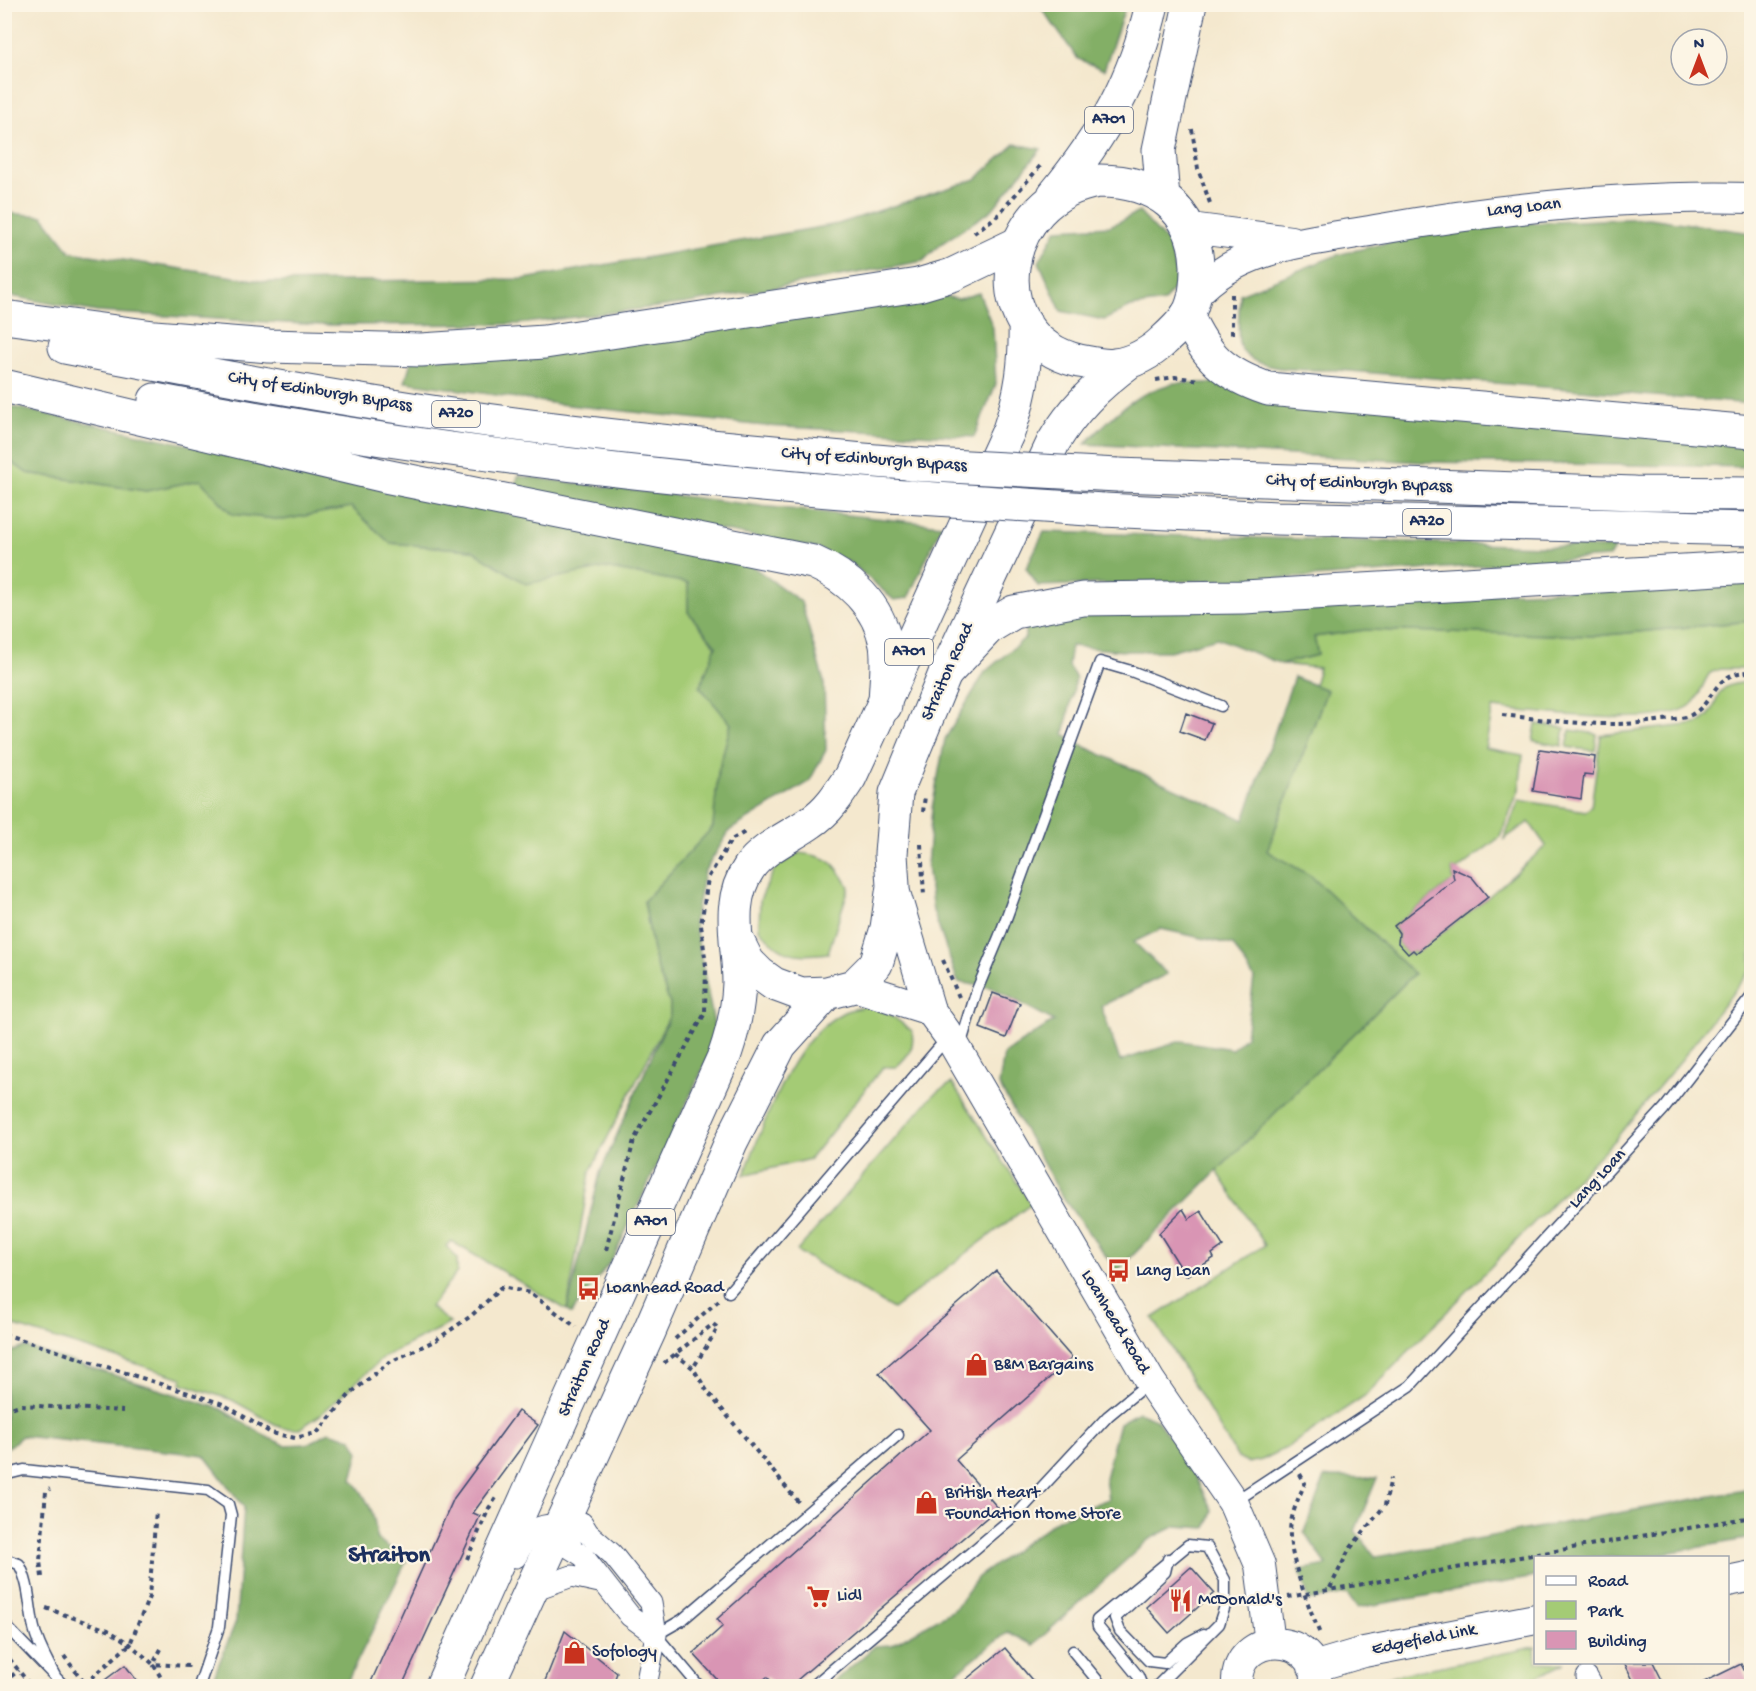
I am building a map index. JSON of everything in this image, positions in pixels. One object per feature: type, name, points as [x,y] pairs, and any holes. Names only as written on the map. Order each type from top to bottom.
[{"type":"main road","name":"A701","points":[[1049,201],[1078,185],[1100,181],[1125,183],[1163,198],[1181,213],[1190,228],[1196,251],[1191,305],[1159,346],[1129,362],[1114,366],[1069,358],[1036,338],[1025,323],[1016,299],[1012,274],[1017,244],[1034,216],[1079,164],[1117,106],[1143,44],[1152,4]]},
{"type":"main road","points":[[1163,198],[1159,150],[1190,4]]},
{"type":"main road","name":"Lang Loan","points":[[1191,305],[1212,278],[1226,269],[1299,242],[1470,213],[1556,204],[1631,199],[1752,198]]},
{"type":"main road","name":"Lang Loan","points":[[1190,228],[1299,242]]},
{"type":"main road","points":[[4,317],[90,330],[269,346],[421,350],[486,348],[601,335],[918,285],[952,275],[1017,244]]},
{"type":"main road","points":[[1191,305],[1197,337],[1224,369],[1241,380],[1268,389],[1752,432]]},
{"type":"main road","name":"Straiton Road","points":[[442,1686],[528,1494],[581,1329],[725,1054],[737,1007],[738,942],[734,903],[740,883],[750,865],[813,821],[834,800],[850,777],[885,706],[1019,404],[1026,361],[1025,323]]},
{"type":"main road","name":"City of Edinburgh Bypass","points":[[4,334],[214,375],[530,426],[767,452],[911,464],[1118,475],[1635,493],[1752,494]]},
{"type":"main road","name":"Straiton Road","points":[[487,1686],[530,1590],[560,1531],[731,1142],[780,1045],[841,989],[876,964],[887,928],[893,886],[891,854],[896,793],[945,674],[1053,443],[1065,422],[1091,392],[1129,362]]},
{"type":"main road","name":"City of Edinburgh Bypass","points":[[4,370],[207,410],[385,440],[658,476],[890,496],[1288,519],[1752,529]]},
{"type":"main road","points":[[4,386],[396,479],[813,562],[831,570],[853,585],[867,602],[880,625],[886,646],[885,706]]},
{"type":"main road","points":[[945,674],[989,627],[1014,612],[1083,599],[1244,597],[1752,567]]},
{"type":"main road","name":"Loanhead Road","points":[[893,886],[930,1010],[954,1044],[1150,1381],[1233,1502],[1260,1565],[1270,1643]]},
{"type":"main road","name":"Straiton Road","points":[[738,942],[748,962],[774,984],[801,994],[841,989]]},
{"type":"main road","points":[[841,989],[930,1010]]},
{"type":"main road","points":[[1729,1581],[1752,1576]]},
{"type":"main road","name":"Edgefield Link","points":[[1320,1672],[1364,1652],[1534,1619]]},
{"type":"main road","points":[[1237,1686],[1240,1666],[1247,1655],[1257,1647],[1270,1643],[1283,1643],[1296,1648],[1320,1672]]},
{"type":"street","points":[[528,1494],[532,1520],[612,1554],[651,1604],[656,1635],[646,1686]]},
{"type":"street","points":[[459,1686],[525,1536],[532,1530],[560,1531],[583,1556],[630,1616],[656,1635]]},
{"type":"street","points":[[530,1590],[572,1576],[604,1583]]},
{"type":"lane","points":[[729,1292],[954,1044],[1000,935],[1100,662],[1131,671],[1221,706]]},
{"type":"lane","name":"Lang Loan","points":[[1233,1502],[1410,1386],[1664,1109],[1752,996]]},
{"type":"lane","points":[[813,1686],[1020,1510],[1108,1416],[1150,1381]]},
{"type":"lane","points":[[699,1686],[656,1635],[682,1620],[898,1435]]},
{"type":"lane","points":[[4,1475],[24,1470],[208,1490],[228,1504],[231,1515],[219,1627],[199,1686]]},
{"type":"lane","points":[[1142,1686],[1138,1676],[1098,1627],[1097,1620],[1168,1559],[1188,1545],[1207,1547],[1224,1580],[1226,1606],[1219,1624],[1157,1686]]},
{"type":"lane","points":[[4,1559],[19,1564],[26,1576],[34,1629],[39,1645],[55,1676]]},
{"type":"lane","points":[[1168,1559],[1165,1572],[1115,1618],[1120,1631],[1149,1661],[1166,1663],[1187,1643],[1215,1628]]},
{"type":"lane","points":[[4,1624],[64,1686]]},
{"type":"lane","points":[[1073,1651],[1102,1686]]},
{"type":"path","points":[[971,236],[997,216],[1047,158]]},
{"type":"path","points":[[1502,715],[1602,726],[1647,723],[1689,716],[1701,708],[1710,692],[1726,677],[1752,672]]},
{"type":"path","points":[[605,1256],[634,1140],[705,1013],[706,966],[701,924],[708,878],[730,840],[750,829]]},
{"type":"path","points":[[4,1334],[223,1404],[272,1433],[295,1438],[317,1433],[351,1394],[388,1363],[436,1340],[471,1316],[502,1287],[530,1293],[581,1329]]},
{"type":"path","points":[[658,1368],[713,1324],[718,1328],[693,1368]]},
{"type":"path","points":[[675,1354],[693,1368],[707,1391],[807,1513]]},
{"type":"path","points":[[4,1410],[20,1405],[123,1411]]},
{"type":"path","points":[[1293,1462],[1305,1483],[1295,1503],[1290,1536],[1320,1672]]},
{"type":"path","points":[[1330,1588],[1349,1550],[1385,1505],[1392,1478]]},
{"type":"path","points":[[43,1584],[40,1561],[46,1491],[54,1487]]},
{"type":"path","points":[[57,1647],[86,1685],[130,1644],[149,1597],[156,1511]]},
{"type":"path","points":[[1263,1598],[1304,1596],[1330,1588],[1752,1517]]},
{"type":"path","points":[[44,1596],[48,1618]]},
{"type":"path","points":[[45,1608],[57,1609],[109,1628],[153,1664],[166,1686]]},
{"type":"path","points":[[153,1664],[161,1649]]},
{"type":"path","points":[[4,1652],[32,1686]]},
{"type":"path","points":[[153,1664],[188,1666],[192,1656]]},
{"type":"path","points":[[4,1682],[19,1671]]},
{"type":"green space","points":[[1039,5],[1126,5],[1104,70],[1078,59]]},
{"type":"green space","points":[[1015,144],[1041,149],[992,210],[942,243],[923,261],[689,303],[518,324],[320,325],[97,312],[5,295],[5,213],[43,216],[71,252],[267,282],[524,279],[838,224],[976,179]]},
{"type":"green space","points":[[1139,212],[1169,244],[1178,282],[1164,302],[1131,307],[1104,320],[1061,311],[1039,262],[1057,229],[1110,226]]},
{"type":"green space","points":[[1649,218],[1751,233],[1751,404],[1337,370],[1299,370],[1256,362],[1246,355],[1240,346],[1238,329],[1240,294],[1337,255],[1456,226]]},
{"type":"green space","points":[[979,293],[993,328],[996,384],[974,437],[765,426],[558,404],[405,382],[412,358],[524,357],[944,296],[958,299]]},
{"type":"green space","points":[[1175,383],[1229,383],[1751,441],[1752,467],[1424,462],[1085,444],[1135,399]]},
{"type":"green space","points":[[4,405],[752,566],[801,602],[824,682],[826,750],[809,782],[730,830],[704,872],[694,922],[715,1029],[709,1056],[613,1258],[571,1314],[567,1310],[600,1173],[670,1015],[670,1004],[655,962],[644,901],[713,827],[718,773],[731,724],[700,687],[716,646],[688,612],[688,583],[604,568],[526,584],[472,550],[390,543],[351,507],[283,520],[232,514],[200,480],[146,491],[27,473],[5,457]]},
{"type":"green space","points":[[4,457],[27,473],[146,491],[200,480],[232,514],[283,520],[351,507],[390,543],[473,550],[526,583],[604,568],[688,582],[688,612],[716,646],[700,687],[731,723],[718,773],[713,827],[644,901],[655,962],[670,1004],[670,1015],[590,1172],[567,1310],[451,1241],[446,1246],[457,1258],[457,1272],[430,1307],[450,1323],[385,1356],[319,1416],[299,1429],[282,1428],[232,1400],[181,1383],[182,1378],[5,1323]]},
{"type":"green space","points":[[518,476],[770,507],[942,525],[908,598],[894,600],[851,563],[816,548],[514,491]]},
{"type":"green space","points":[[1044,532],[1615,548],[1609,557],[1312,577],[1038,586],[1026,568]]},
{"type":"green space","points":[[1751,582],[1751,621],[1596,636],[1365,630],[1314,637],[1318,655],[1281,664],[1217,638],[1170,651],[1123,651],[1071,646],[1068,666],[1076,678],[1064,734],[1085,747],[1244,820],[1294,677],[1327,690],[1267,851],[1311,876],[1414,974],[1117,1271],[1063,1198],[999,1085],[1004,1054],[1054,1021],[993,988],[958,982],[933,911],[927,865],[932,808],[945,739],[985,672],[1025,638],[1025,624],[1086,611]],"holes":[[[1161,929],[1233,945],[1254,978],[1246,1036],[1232,1049],[1181,1041],[1120,1061],[1101,1006],[1167,974],[1134,942]]]},
{"type":"green space","points":[[1751,621],[1751,669],[1720,669],[1710,673],[1694,702],[1676,712],[1626,718],[1493,708],[1485,748],[1523,755],[1519,790],[1500,837],[1457,870],[1452,869],[1454,885],[1450,883],[1394,926],[1399,936],[1398,943],[1408,954],[1413,950],[1416,953],[1488,897],[1546,846],[1529,822],[1504,839],[1519,800],[1586,811],[1591,807],[1601,735],[1697,724],[1712,711],[1720,692],[1726,687],[1751,682],[1751,969],[1682,1059],[1617,1137],[1366,1395],[1286,1448],[1262,1460],[1247,1463],[1238,1458],[1153,1318],[1265,1245],[1217,1171],[1414,974],[1311,876],[1267,851],[1327,690],[1314,685],[1319,668],[1281,664],[1318,655],[1314,637],[1365,630],[1596,636]]},
{"type":"green space","points":[[1536,724],[1565,728],[1562,746],[1533,741]]},
{"type":"green space","points":[[1570,730],[1597,734],[1595,751],[1567,747]]},
{"type":"green space","points":[[799,853],[830,861],[849,887],[828,953],[806,955],[789,953],[775,945],[759,929],[760,900],[775,868]]},
{"type":"green space","points":[[867,1006],[888,1013],[912,1031],[912,1043],[907,1056],[896,1067],[883,1067],[810,1159],[744,1175],[771,1108],[794,1062],[825,1025],[844,1012]]},
{"type":"green space","points":[[952,1083],[1031,1204],[893,1309],[797,1251],[934,1094]]},
{"type":"green space","points":[[25,1347],[221,1409],[285,1445],[308,1444],[329,1432],[352,1439],[359,1452],[352,1479],[370,1506],[375,1521],[376,1538],[407,1560],[345,1686],[210,1686],[236,1621],[244,1507],[204,1455],[22,1436],[5,1450],[5,1354]]},
{"type":"green space","points":[[1138,1412],[1156,1419],[1189,1464],[1212,1510],[1206,1528],[1176,1526],[1148,1540],[1033,1645],[1008,1632],[939,1686],[829,1686],[875,1646],[892,1645],[954,1610],[978,1577],[1058,1519],[1108,1499],[1105,1478],[1119,1423]]},
{"type":"green space","points":[[1325,1477],[1377,1478],[1355,1531],[1376,1557],[1751,1489],[1751,1538],[1649,1556],[1534,1556],[1534,1577],[1357,1608],[1347,1594],[1309,1601],[1300,1570],[1327,1565],[1304,1532]]},
{"type":"green space","points":[[1534,1647],[1534,1664],[1563,1664],[1518,1686],[1475,1686],[1471,1681],[1461,1686],[1343,1686]]},
{"type":"building","points":[[1186,713],[1212,723],[1205,740],[1180,731]]},
{"type":"building","points":[[1540,749],[1595,757],[1593,775],[1584,774],[1581,799],[1533,791]]},
{"type":"building","points":[[1452,868],[1472,877],[1488,897],[1416,953],[1413,950],[1408,954],[1398,943],[1399,933],[1394,926],[1454,880]]},
{"type":"building","points":[[993,993],[1020,1003],[1006,1038],[980,1028]]},
{"type":"building","points":[[1183,1209],[1189,1219],[1201,1211],[1223,1246],[1212,1254],[1214,1258],[1186,1276],[1159,1233]]},
{"type":"building","points":[[996,1271],[1072,1358],[956,1460],[998,1508],[790,1686],[776,1686],[767,1677],[756,1686],[723,1686],[693,1653],[723,1626],[717,1619],[930,1430],[879,1373]]},
{"type":"building","points":[[518,1411],[538,1425],[473,1513],[480,1516],[402,1686],[381,1686],[371,1682],[454,1498]]},
{"type":"building","name":"McDonald's","points":[[1191,1567],[1214,1593],[1169,1633],[1146,1607]]},
{"type":"building","name":"Sofology","points":[[565,1631],[617,1673],[612,1686],[543,1686]]},
{"type":"building","points":[[1005,1648],[1037,1686],[958,1686]]},
{"type":"building","points":[[1625,1664],[1654,1664],[1665,1686],[1636,1686]]},
{"type":"building","points":[[1741,1664],[1752,1686],[1696,1686]]},
{"type":"building","points":[[125,1665],[141,1686],[97,1686]]},
{"type":"place","name":"Lang Loan","points":[[1118,1271]]},
{"type":"place","name":"Loanhead Road","points":[[588,1288]]},
{"type":"place","name":"B&M Bargains","points":[[976,1365]]},
{"type":"place","name":"British Heart Foundation Home Store","points":[[927,1503]]},
{"type":"place","name":"Lidl","points":[[819,1596]]},
{"type":"place","name":"McDonald's","points":[[1180,1600]]},
{"type":"place","name":"Sofology","points":[[574,1652]]},
{"type":"district","name":"Straiton","points":[[389,1556]]}]
